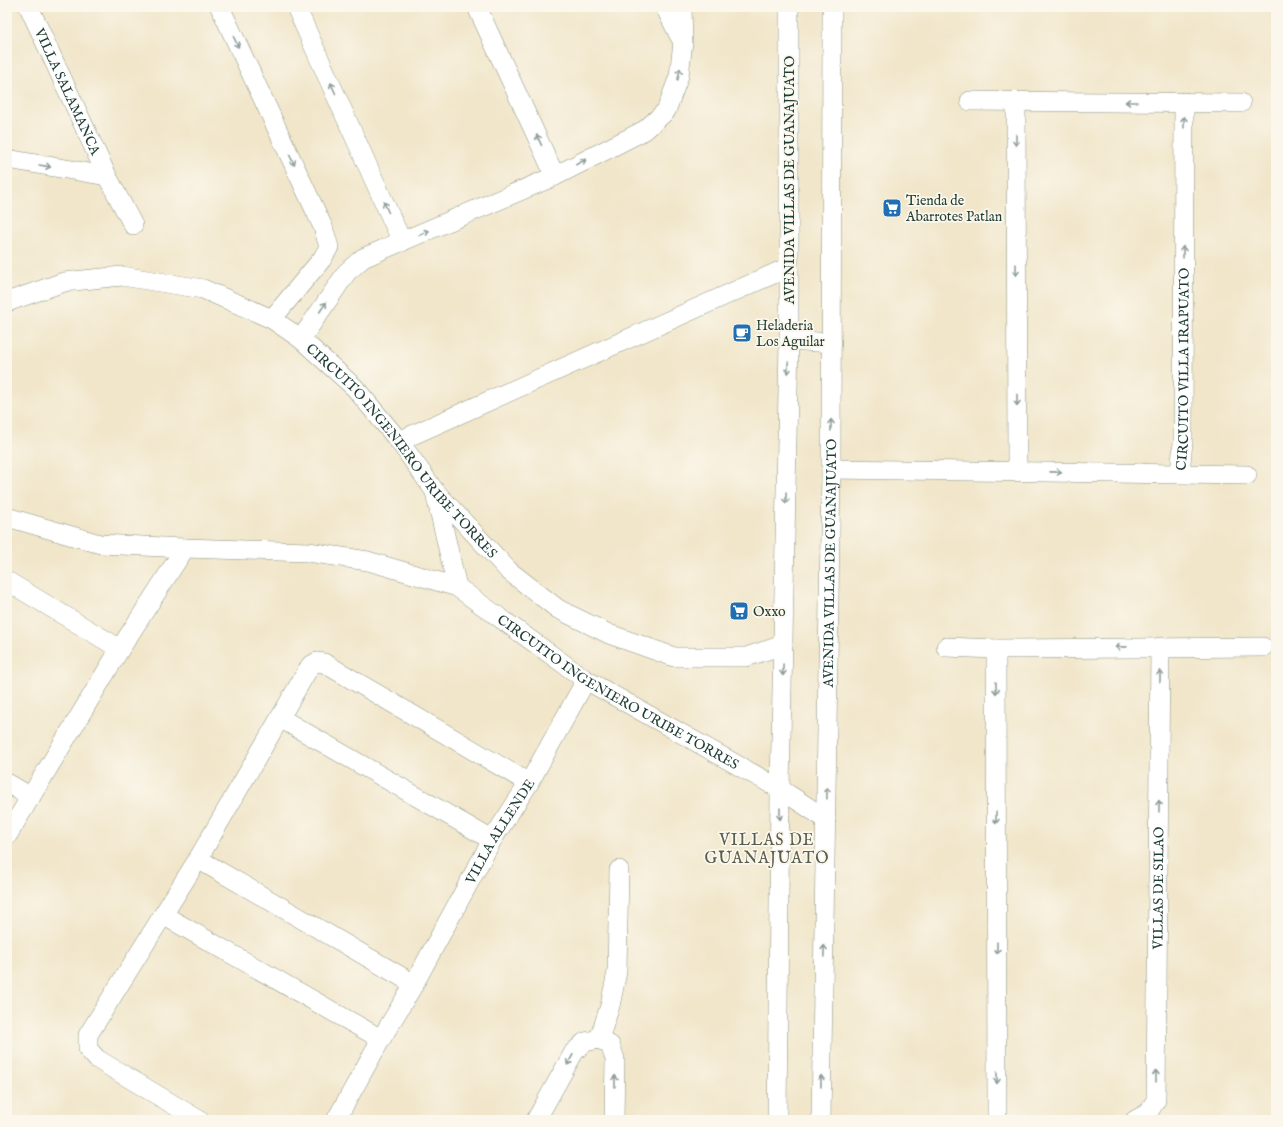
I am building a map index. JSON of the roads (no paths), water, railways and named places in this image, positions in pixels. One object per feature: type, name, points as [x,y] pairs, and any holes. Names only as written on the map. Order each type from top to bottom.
[{"type":"street","name":"VILLA SALAMANCA","points":[[29,7],[107,176],[133,225]]},
{"type":"street","points":[[220,7],[323,227],[329,247],[322,259],[272,319]]},
{"type":"street","points":[[296,7],[402,242]]},
{"type":"street","points":[[477,7],[555,176]]},
{"type":"street","points":[[665,7],[683,42]]},
{"type":"street","points":[[301,339],[347,272],[363,258],[555,176],[645,130],[666,111],[679,76],[683,42],[682,7]]},
{"type":"street","name":"AVENIDA VILLAS DE GUANAJUATO","points":[[777,1120],[780,789],[784,645],[790,267],[789,7]]},
{"type":"street","name":"AVENIDA VILLAS DE GUANAJUATO","points":[[821,1120],[831,469],[832,7]]},
{"type":"street","points":[[970,101],[1241,103]]},
{"type":"street","points":[[1016,101],[1017,471]]},
{"type":"street","name":"CIRCUITO VILLA IRAPUATO","points":[[831,469],[1180,473],[1183,434],[1184,102]]},
{"type":"street","name":"VILLA SALAMANCA","points":[[7,159],[107,176]]},
{"type":"street","points":[[399,441],[790,267]]},
{"type":"street","name":"CIRCUITO INGENIERO URIBE TORRES","points":[[7,302],[64,282],[122,276],[203,289],[272,319],[301,339],[355,388],[399,441],[434,490],[509,571],[558,609],[609,634],[674,657],[746,657],[784,645]]},
{"type":"street","points":[[789,340],[832,343]]},
{"type":"street","points":[[1180,473],[1247,475]]},
{"type":"street","points":[[434,490],[457,587]]},
{"type":"street","name":"CIRCUITO INGENIERO URIBE TORRES","points":[[7,517],[100,544],[308,552],[368,561],[457,587],[586,680],[780,789],[826,819]]},
{"type":"street","points":[[7,836],[120,649],[185,548]]},
{"type":"street","points":[[7,581],[120,649]]},
{"type":"street","points":[[946,647],[996,649],[1263,647]]},
{"type":"street","name":"VILLAS DE SILAO","points":[[1135,1120],[1148,1113],[1156,1100],[1160,647]]},
{"type":"street","points":[[996,649],[997,1120]]},
{"type":"street","points":[[199,1120],[98,1059],[88,1049],[88,1035],[198,859],[310,666],[317,662],[324,663],[529,783]]},
{"type":"street","name":"VILLA ALLENDE","points":[[336,1120],[381,1039],[414,984],[492,840],[529,783],[586,680]]},
{"type":"street","points":[[280,718],[492,840]]},
{"type":"street","points":[[7,783],[31,797]]},
{"type":"street","points":[[198,859],[414,984]]},
{"type":"street","points":[[599,1039],[610,1006],[617,972],[619,870]]},
{"type":"street","points":[[164,915],[381,1039]]},
{"type":"street","points":[[536,1120],[574,1052],[585,1042],[599,1039],[610,1045],[615,1059],[614,1120]]},
{"type":"place","name":"Tienda de Abarrotes Patlan","points":[[892,208]]},
{"type":"place","name":"Heladeria Los Aguilar","points":[[742,333]]},
{"type":"place","name":"Oxxo","points":[[739,611]]},
{"type":"district","name":"VILLAS DE GUANAJUATO","points":[[767,848]]}]
